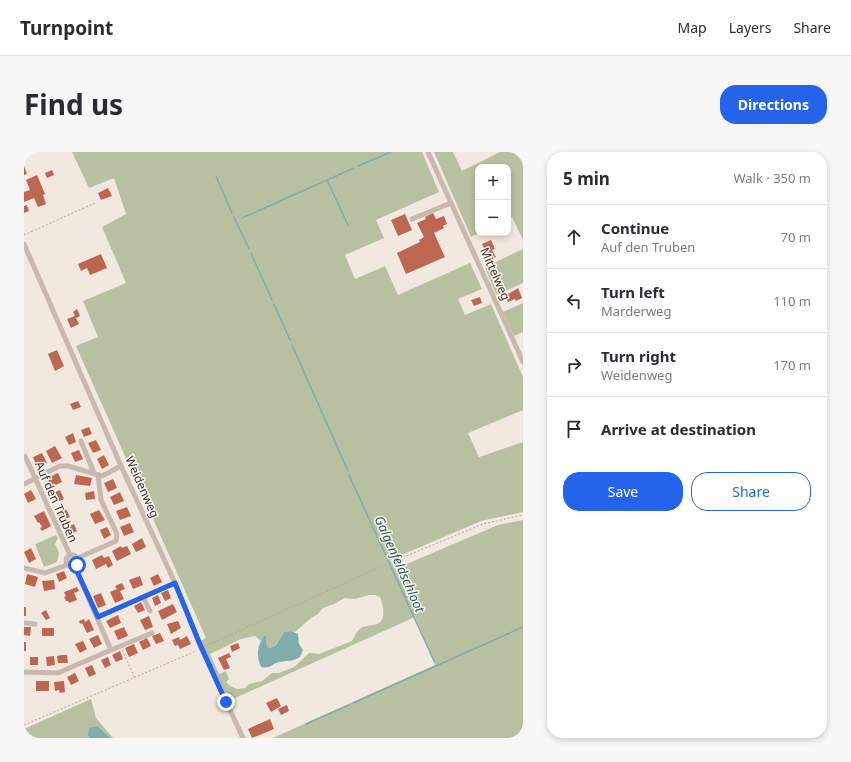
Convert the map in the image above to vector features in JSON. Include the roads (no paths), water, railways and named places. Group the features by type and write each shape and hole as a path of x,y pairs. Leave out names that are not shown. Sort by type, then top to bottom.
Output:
{"street":[{"name":"Mittelweg","path":"428,152 523,362"},
{"path":"412,219 451,203"},
{"name":"Weidenweg","path":"24,244 175,583 199,642 243,738"},
{"path":"78,558 116,541 117,538 117,534 101,500 96,474 81,441"},
{"name":"Auf den Truben","path":"25,456 70,555"},
{"path":"24,484 60,466 68,466 102,476 122,466"},
{"name":"Auf den Truben","path":"70,555 74,555 78,558 78,563 75,567"},
{"name":"Auf den Truben","path":"67,565 66,559 70,555"},
{"path":"24,568 45,573 67,565 70,567 75,567 98,617 111,650"},
{"path":"98,617 175,583"},
{"path":"144,597 150,611"},
{"path":"24,623 35,624"},
{"path":"24,672 58,672 152,633"}],"water":[{"path":"291,631 298,634 299,644 303,650 300,657 277,663 270,667 261,667 258,659 258,651 264,636 266,636 267,647 270,648 276,645 284,632"},
{"path":"98,726 110,738 89,738 89,728"}],"waterway":[{"path":"358,166 391,152"},
{"path":"242,218 354,168"},
{"path":"216,176 232,213"},
{"path":"327,180 348,225"},
{"name":"Galgenfeldschloot","path":"234,217 249,249"},
{"name":"Galgenfeldschloot","path":"251,253 272,300"},
{"name":"Galgenfeldschloot","path":"274,304 290,340"},
{"name":"Galgenfeldschloot","path":"292,345 348,471"},
{"name":"Galgenfeldschloot","path":"349,475 434,661"},
{"name":"Galgenfeldschloot","path":"353,703 523,627"},
{"path":"306,724 349,705"}]}
